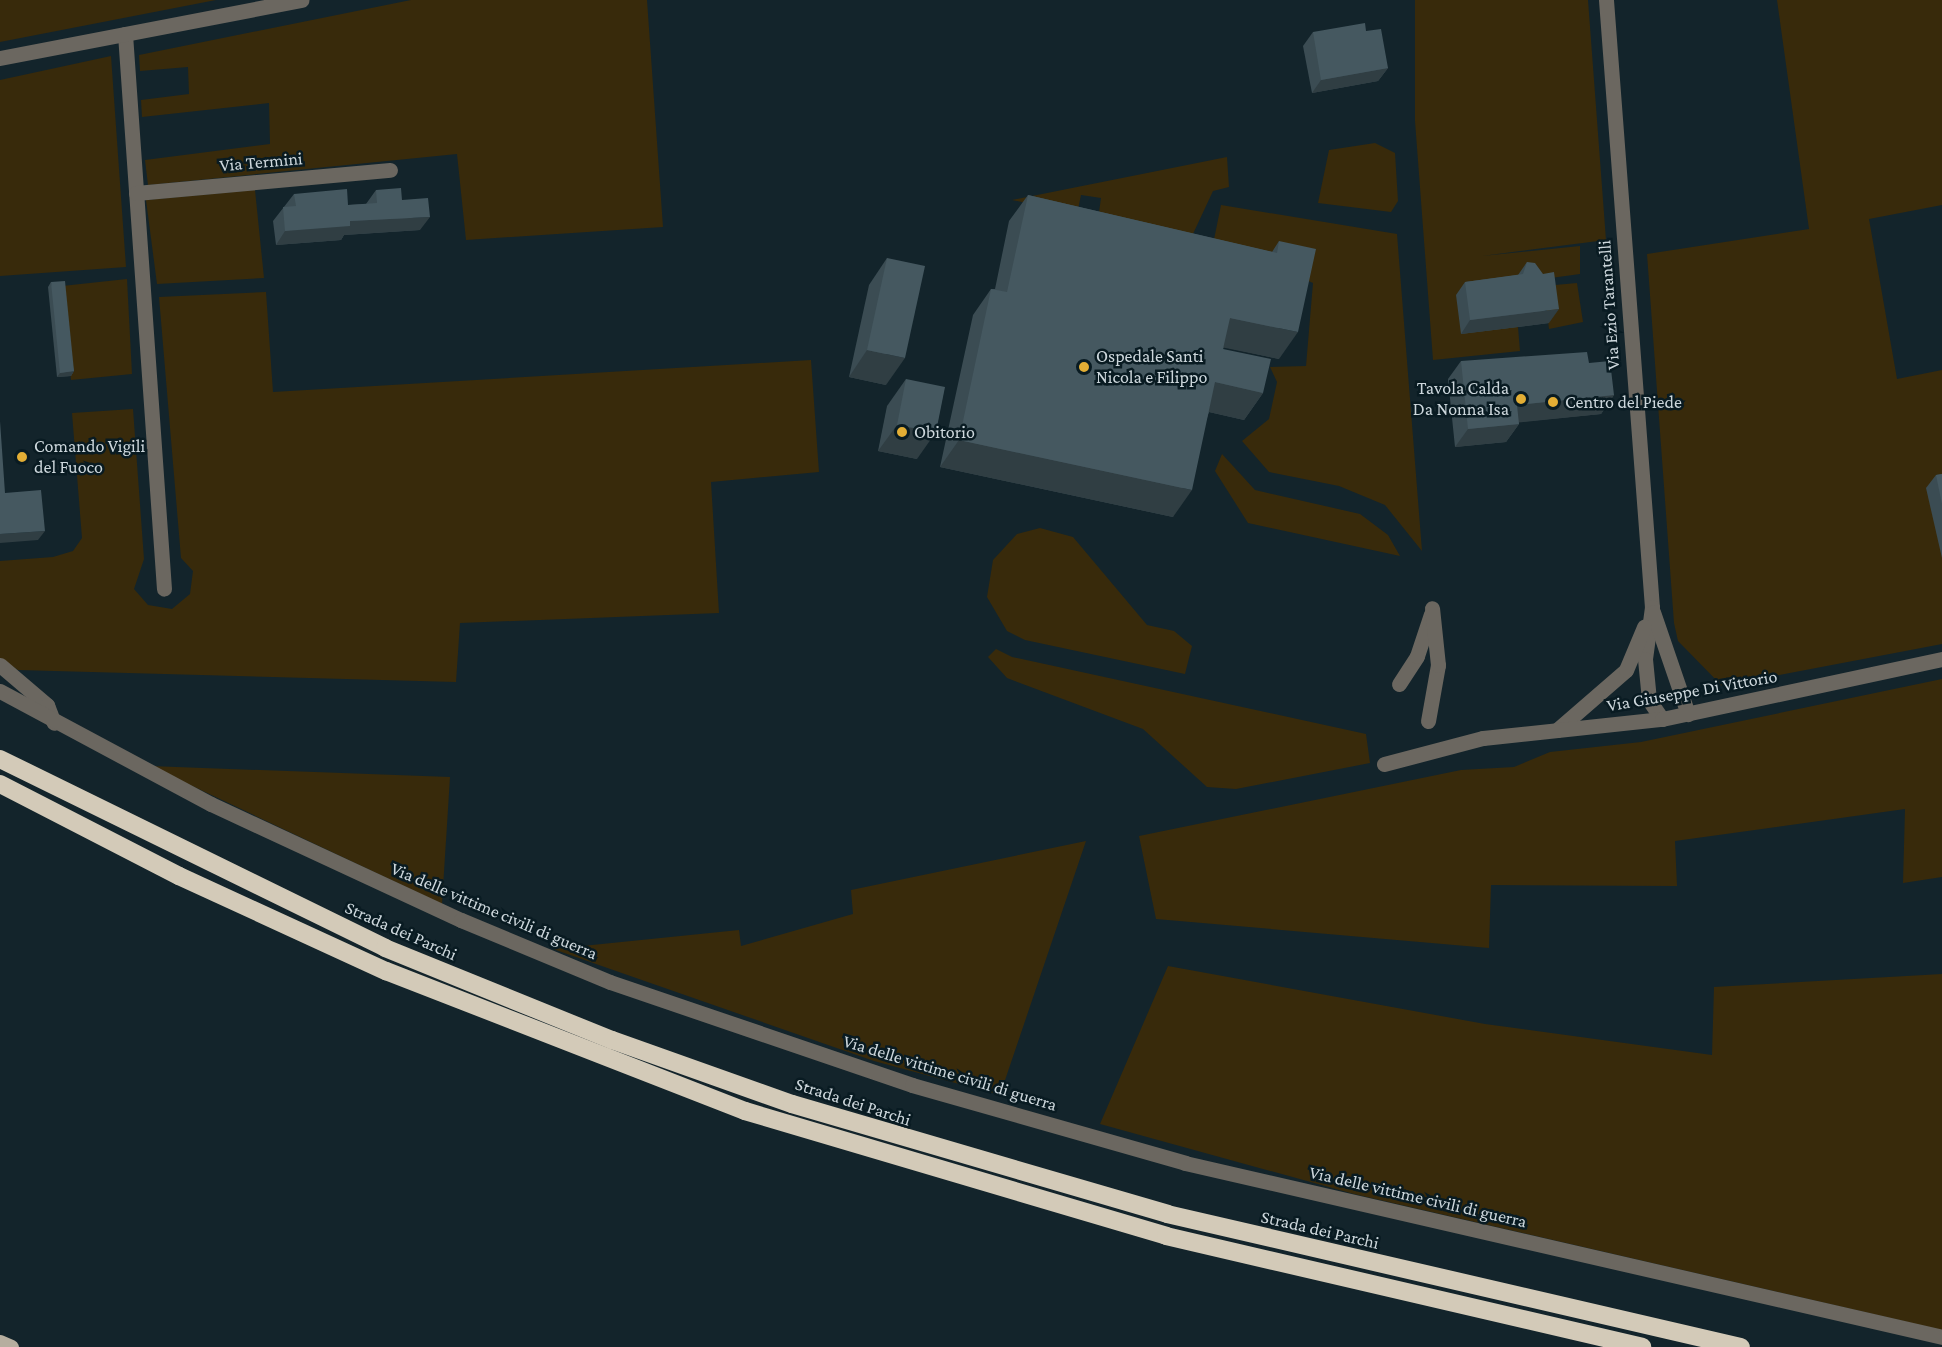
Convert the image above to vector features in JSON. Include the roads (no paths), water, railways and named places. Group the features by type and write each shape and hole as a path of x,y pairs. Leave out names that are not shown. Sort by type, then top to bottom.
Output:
{"highway":[{"name":"Strada dei Parchi","path":"0,759 385,948 612,1040 792,1104 1167,1214 1741,1347"},
{"path":"0,783 179,876 386,971 745,1111 1166,1236 1642,1347"}],"main road":[{"path":"0,1342 11,1347"}],"street":[{"path":"0,58 301,0"},
{"name":"Via Ezio Tarantelli","path":"1606,0 1652,608"},
{"path":"124,34 164,589"},
{"name":"Via Termini","path":"136,193 390,170"},
{"path":"1399,684 1417,656 1432,608 1438,665 1428,721"},
{"path":"1652,608 1689,714"},
{"path":"1652,608 1645,659 1649,700 1662,719"},
{"path":"1557,730 1626,670 1652,608"},
{"name":"Via Giuseppe Di Vittorio","path":"1384,764 1445,745 1662,719 1942,659"},
{"path":"0,665 47,705 54,723"},
{"name":"Via delle vittime civili di guerra","path":"0,691 54,723 211,804 472,925 609,982 912,1085 1185,1163 1942,1337"}],"place":[{"name":"Ospedale Santi Nicola e Filippo","path":"1084,367"},
{"name":"Tavola Calda Da Nonna Isa","path":"1521,399"},
{"name":"Centro del Piede","path":"1553,402"},
{"name":"Obitorio","path":"902,432"},
{"name":"Comando Vigili del Fuoco","path":"22,457"}]}
